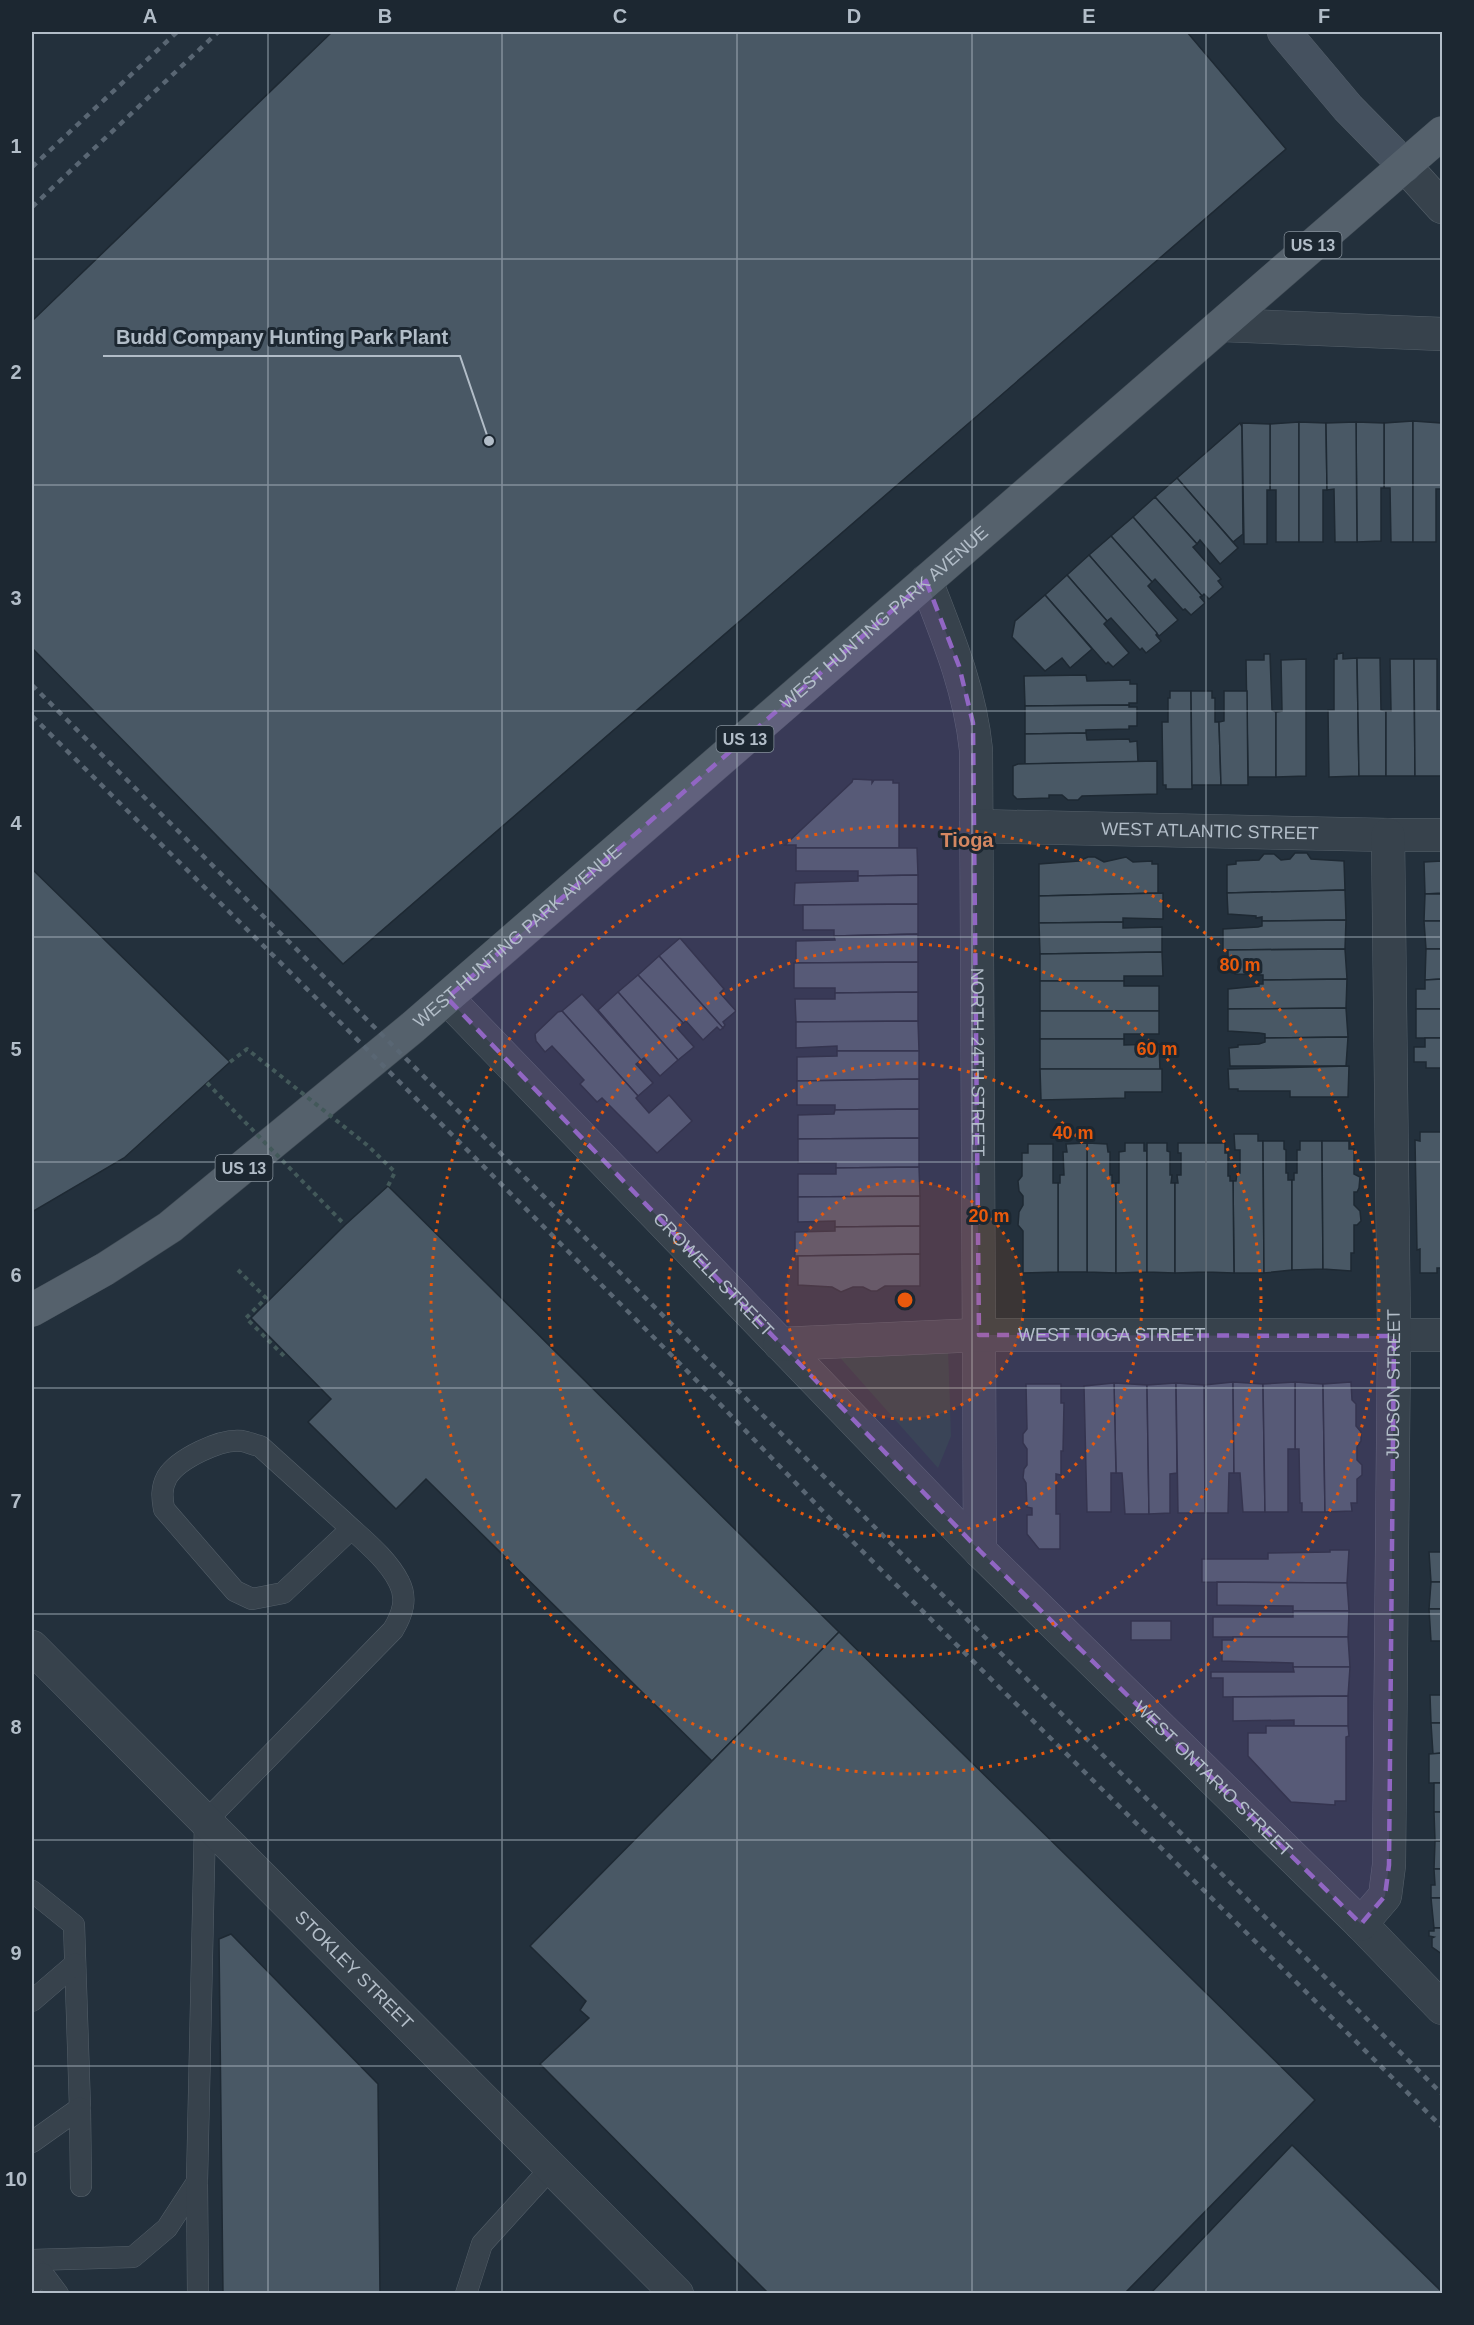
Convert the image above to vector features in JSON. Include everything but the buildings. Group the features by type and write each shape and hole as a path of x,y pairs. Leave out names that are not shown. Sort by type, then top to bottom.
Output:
{"main road":[{"name":"WEST HUNTING PARK AVENUE","path":"32,1310 138,1249 170,1227 447,998 1443,133"}],"street":[{"path":"1284,32 1348,108 1443,207"},
{"path":"1222,325 1443,334"},
{"name":"NORTH 24TH STREET","path":"926,581 959,666 973,723 976,750 980,1551"},
{"name":"WEST ATLANTIC STREET","path":"976,826 1388,836 1443,835"},
{"name":"JUDSON STREET","path":"1361,1924 1385,1896 1389,1865 1394,1336 1388,836"},
{"name":"CROWELL STREET","path":"447,998 980,1551"},
{"name":"WEST TIOGA STREET","path":"780,1344 979,1335 1443,1335"},
{"name":"WEST ONTARIO STREET","path":"980,1551 1361,1924 1443,2008"},
{"name":"STOKLEY STREET","path":"32,1647 677,2294"}],"lane":[{"path":"198,2294 197,2181 205,1822 393,1630 402,1617 404,1601 400,1584 392,1569 351,1529 260,1446 240,1440 219,1444 188,1457 168,1476 162,1492 164,1509 235,1591 252,1599 283,1593 351,1529"},
{"path":"32,1891 74,1925 81,2186"},
{"path":"32,2001 75,1964"},
{"path":"32,2142 80,2108"},
{"path":"466,2294 482,2244 551,2168"},
{"path":"34,2271 133,2257 166,2228 197,2181"},
{"path":"34,2271 58,2294"}],"path":[{"path":"230,1062 246,1049 367,1144 395,1172 388,1186"},
{"path":"207,1083 345,1225"},
{"path":"238,1270 266,1298 246,1318 286,1358"}],"highlighted area":[{"path":"926,581 959,666 973,723 979,1335 1394,1336 1389,1865 1385,1896 1361,1924 980,1551 447,998"}],"green space":[{"path":"948,1350 951,1436 938,1468 836,1353"}],"railway":[{"path":"32,167 177,32"},
{"path":"32,207 218,32"},
{"path":"32,685 1442,2094"},
{"path":"32,716 717,1401 838,1527 1442,2127"}],"place":[{"name":"Budd Company Hunting Park Plant","path":"489,441"}],"district":[{"name":"Tioga","path":"967,840"}]}
